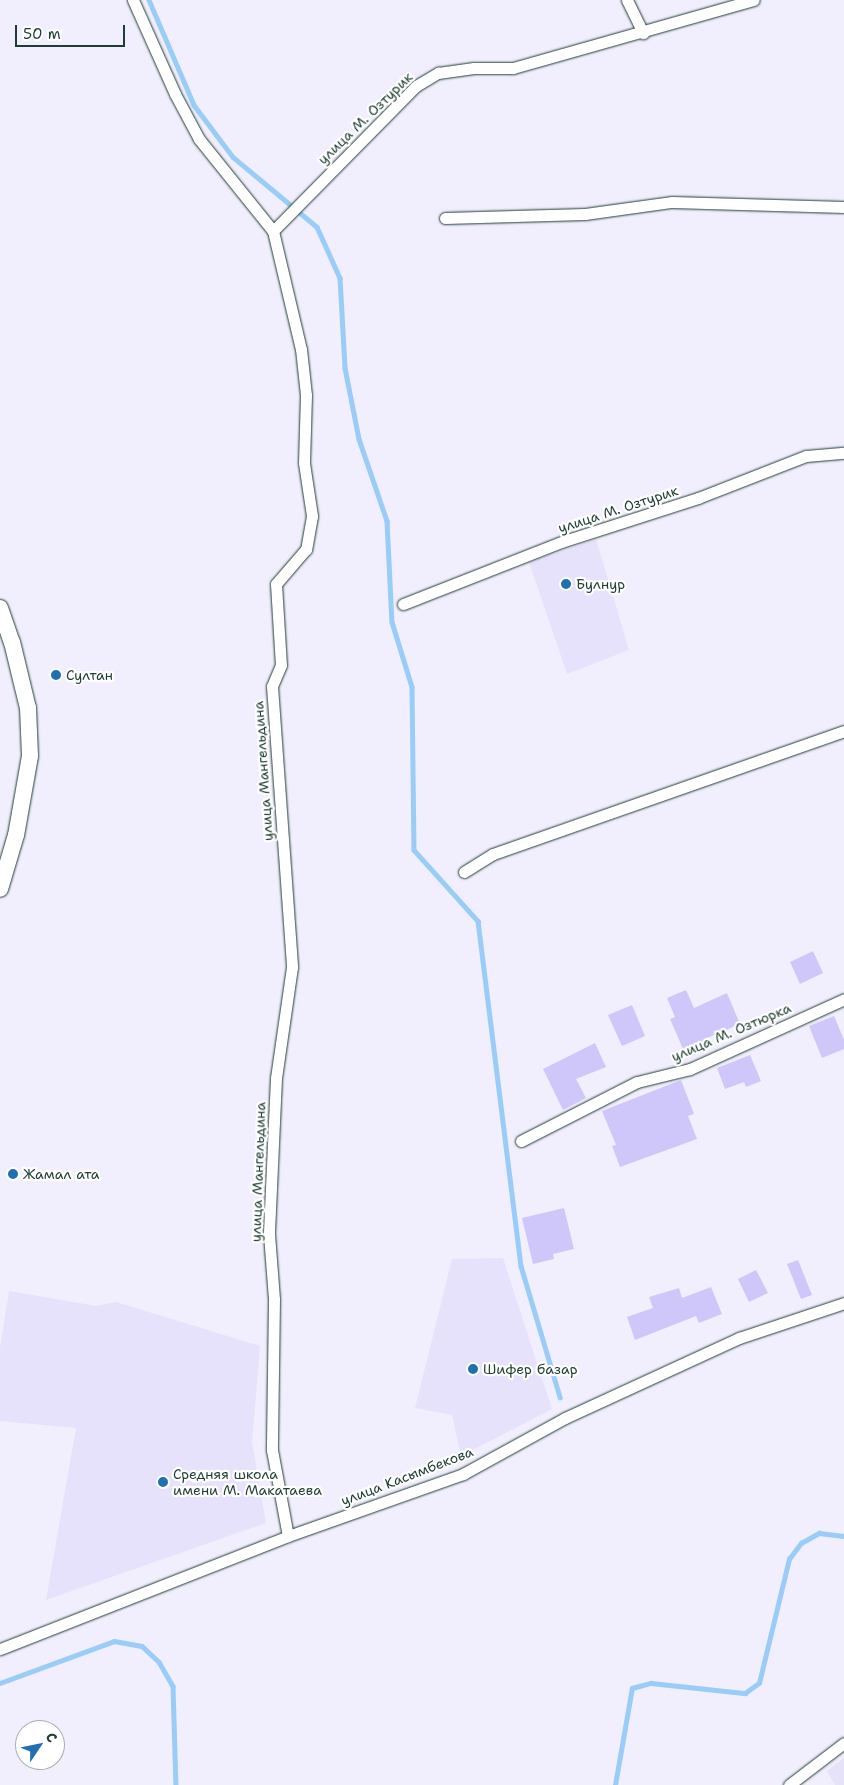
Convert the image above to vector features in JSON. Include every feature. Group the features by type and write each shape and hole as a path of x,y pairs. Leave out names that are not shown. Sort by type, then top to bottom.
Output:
{"main road":[{"path":"0,608 12,642 28,708 30,756 16,835 0,889"}],"street":[{"name":"улица Мангельдина","path":"133,0 199,139 273,231 301,349 306,395 304,463 312,516 306,549 276,584 281,665 272,686 292,967 275,1097 270,1234 274,1299 272,1450 288,1536"},
{"path":"627,0 643,33"},
{"name":"улица М. Озтурик","path":"273,231 416,86 438,74 474,68 514,68 754,0"},
{"path":"445,218 585,214 672,202 844,207"},
{"name":"улица М. Озтурик","path":"403,604 564,541 698,498 806,456 844,453"},
{"path":"464,872 493,854 844,731"},
{"name":"улица М. Озтюрка","path":"521,1141 637,1082 690,1069 844,999"},
{"name":"улица Касымбекова","path":"0,1648 288,1536 463,1474 565,1418 739,1338 844,1302"},
{"path":"789,1785 844,1743"}],"shaded area":[{"path":"596,539 629,650 567,674 529,562"},
{"name":"Шифер базар","path":"503,1258 552,1409 461,1456 452,1415 415,1408 452,1259"},
{"name":"Средняя школа имени М. Макатаева","path":"9,1291 96,1306 116,1302 260,1346 252,1442 266,1523 46,1600 76,1428 0,1421 0,1348"},
{"path":"844,1758 844,1785 835,1785 827,1771"}],"building":[{"path":"813,951 823,973 800,984 790,962"},
{"path":"686,990 694,1008 727,993 740,1024 707,1038 711,1048 687,1058 670,1019 675,1017 667,998"},
{"path":"632,1005 645,1036 622,1046 608,1015"},
{"path":"834,1016 844,1040 844,1049 822,1058 809,1026"},
{"path":"595,1043 606,1067 576,1079 586,1098 563,1110 543,1069"},
{"path":"750,1055 761,1081 746,1087 744,1082 725,1089 717,1068"},
{"path":"681,1080 694,1114 688,1116 697,1139 620,1167 612,1146 616,1145 602,1111"},
{"path":"564,1208 574,1249 553,1254 554,1259 533,1264 522,1218"},
{"path":"798,1260 812,1295 801,1299 787,1264"},
{"path":"756,1270 768,1293 749,1302 738,1279"},
{"path":"711,1287 722,1314 699,1323 696,1316 635,1340 627,1317 653,1308 649,1297 679,1288 682,1298"}],"waterway":[{"path":"149,0 194,105 233,157 317,227 340,278 345,368 359,439 387,521 392,622 412,687 414,850 478,921 521,1266 560,1397"},
{"path":"615,1785 632,1688 651,1683 745,1693 759,1683 789,1559 801,1543 819,1533 844,1536"},
{"path":"0,1683 114,1641 142,1646 159,1662 173,1686 176,1785"}],"place":[{"name":"Булнур","path":"566,584"},
{"name":"Султан","path":"56,675"},
{"name":"Жамал ата","path":"13,1174"},
{"name":"Шифер базар","path":"473,1369"},
{"name":"Средняя школа имени М. Макатаева","path":"163,1482"}]}
